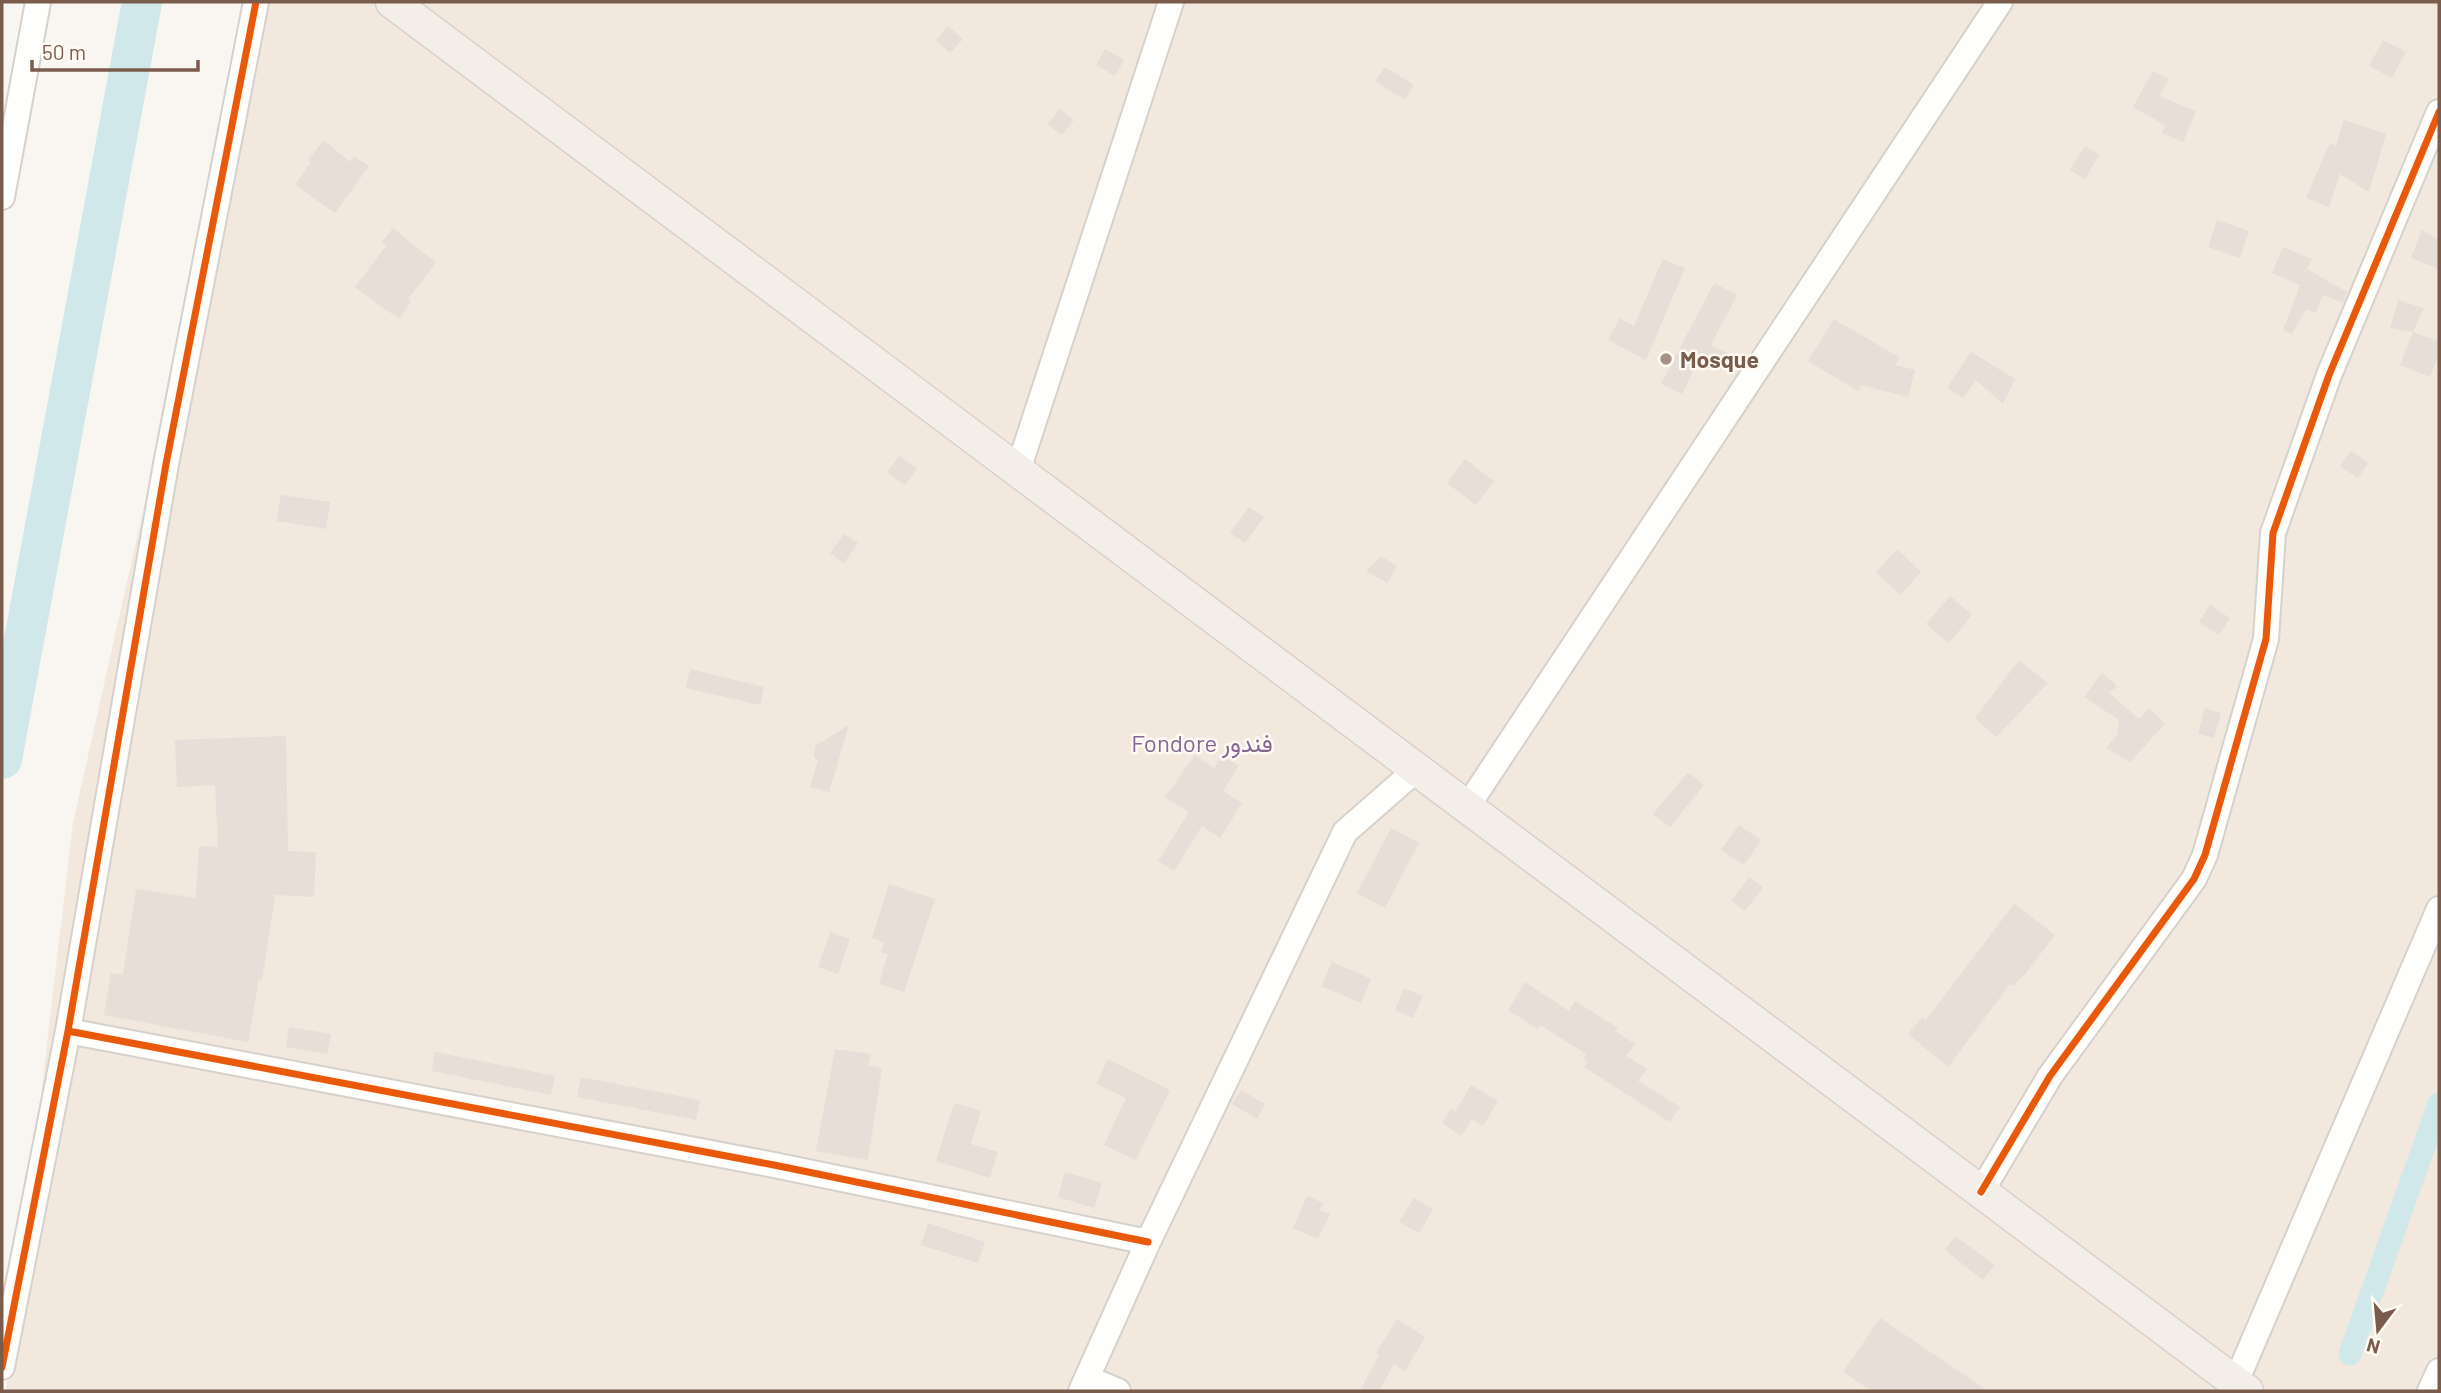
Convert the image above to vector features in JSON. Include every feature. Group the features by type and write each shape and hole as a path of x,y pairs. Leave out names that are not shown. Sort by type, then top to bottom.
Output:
{"main road":[{"path":"391,2 1981,1192 2239,1389"}],"street":[{"path":"2,197 38,2"},
{"path":"2,1367 68,1031 166,464 256,2"},
{"path":"1018,470 1171,2"},
{"path":"1468,807 2000,2"},
{"path":"1981,1192 2050,1076 2194,879 2205,855 2266,639 2273,533 2329,375 2439,113"},
{"path":"1118,1391 1084,1385 1148,1242 1345,832 1417,769"},
{"path":"2239,1389 2361,1085 2439,909"},
{"path":"68,1031 775,1165 1148,1242"},
{"path":"2430,1391 2439,1371"}],"shaded area":[{"path":"257,2 2439,2 2439,1391 6,1391 73,823"}],"building":[{"path":"948,26 963,39 950,53 936,40"},
{"path":"2383,40 2406,52 2392,78 2369,66"},
{"path":"1105,49 1124,60 1115,76 1096,65"},
{"path":"1385,67 1414,85 1405,100 1375,81"},
{"path":"2153,71 2169,79 2159,96 2196,111 2183,142 2162,133 2165,125 2133,107"},
{"path":"1060,109 1074,120 1062,135 1047,124"},
{"path":"2344,120 2386,134 2369,192 2340,174 2329,207 2306,198 2330,143 2336,146"},
{"path":"324,140 350,162 354,156 369,166 335,213 295,185 311,162 308,160"},
{"path":"2085,146 2099,155 2085,179 2070,170"},
{"path":"2217,220 2249,231 2240,258 2208,247"},
{"path":"393,228 436,263 408,299 411,302 399,319 355,287 386,246 382,242"},
{"path":"2422,229 2439,241 2439,269 2411,258"},
{"path":"2283,247 2312,259 2307,269 2347,292 2343,303 2316,292 2323,295 2316,313 2306,309 2292,334 2283,330 2300,285 2272,273"},
{"path":"1663,259 1685,268 1646,360 1608,340 1620,318 1634,326"},
{"path":"1714,283 1737,295 1711,345 1729,354 1722,370 1699,359 1682,394 1661,384"},
{"path":"2398,300 2424,308 2413,332 2390,328"},
{"path":"1834,319 1900,358 1895,365 1915,370 1908,397 1861,385 1858,391 1808,361"},
{"path":"2413,332 2439,342 2439,353 2430,377 2400,365"},
{"path":"1971,352 2015,379 2003,404 1976,380 1963,398 1947,388"},
{"path":"2351,451 2368,463 2358,478 2340,466"},
{"path":"899,456 917,469 905,485 887,472"},
{"path":"1465,459 1494,481 1476,505 1447,483"},
{"path":"281,495 330,502 326,529 277,521"},
{"path":"1249,507 1264,517 1245,543 1230,533"},
{"path":"844,534 858,543 844,563 830,553"},
{"path":"1897,549 1921,572 1900,595 1876,572"},
{"path":"1381,556 1397,566 1387,583 1366,571"},
{"path":"1950,596 1972,615 1949,643 1926,624"},
{"path":"2210,605 2230,618 2219,635 2199,622"},
{"path":"2019,660 2048,683 1996,737 1975,718"},
{"path":"690,669 764,687 760,705 686,688"},
{"path":"2102,673 2117,686 2109,693 2139,719 2149,708 2165,724 2130,762 2106,748 2117,735 2119,720 2084,697"},
{"path":"2205,708 2221,713 2214,738 2198,734"},
{"path":"849,725 829,792 810,787 818,760 814,757 815,746"},
{"path":"286,736 288,851 316,852 314,897 275,895 262,981 259,980 248,1042 104,1015 111,973 123,975 136,889 196,898 199,846 218,847 215,785 177,787 175,740"},
{"path":"1195,755 1214,768 1222,755 1239,766 1223,791 1242,803 1220,838 1202,826 1174,871 1158,861 1189,812 1165,797"},
{"path":"1688,772 1704,785 1670,827 1653,814"},
{"path":"1739,825 1761,840 1744,865 1721,850"},
{"path":"1391,828 1419,843 1385,908 1357,893"},
{"path":"1749,877 1763,887 1745,911 1731,901"},
{"path":"889,884 935,899 904,992 879,984 888,954 881,952 884,942 872,938"},
{"path":"2014,904 2055,935 2025,974 2013,986 2010,984 1948,1067 1908,1034 1922,1017 1926,1020"},
{"path":"830,932 850,939 838,974 818,967"},
{"path":"1332,962 1371,979 1361,1003 1321,986"},
{"path":"1525,982 1569,1011 1575,1001 1618,1028 1615,1031 1635,1044 1626,1056 1647,1069 1638,1081 1680,1107 1670,1122 1584,1067 1588,1062 1583,1059 1586,1054 1540,1025 1538,1029 1508,1010"},
{"path":"1404,988 1423,996 1413,1018 1395,1010"},
{"path":"289,1027 331,1034 327,1054 286,1047"},
{"path":"835,1049 871,1054 868,1065 882,1068 868,1160 816,1151"},
{"path":"435,1052 555,1076 551,1095 432,1071"},
{"path":"1108,1059 1170,1090 1136,1160 1104,1145 1126,1098 1096,1084"},
{"path":"581,1077 700,1100 696,1120 577,1097"},
{"path":"1471,1085 1498,1101 1483,1126 1472,1119 1461,1136 1442,1123 1451,1109 1455,1112"},
{"path":"1241,1090 1265,1104 1257,1119 1232,1104"},
{"path":"954,1103 981,1111 971,1144 998,1152 990,1178 936,1161"},
{"path":"1065,1172 1102,1183 1094,1208 1058,1197"},
{"path":"1307,1196 1323,1203 1320,1210 1330,1214 1318,1239 1293,1228"},
{"path":"1414,1198 1433,1209 1419,1233 1399,1222"},
{"path":"928,1223 985,1242 978,1263 921,1245"},
{"path":"1955,1236 1995,1265 1983,1280 1945,1250"},
{"path":"1880,1318 1988,1391 1872,1391 1843,1372"},
{"path":"1397,1319 1425,1337 1405,1371 1394,1364 1379,1391 1360,1391 1379,1355 1376,1353"}],"waterway":[{"path":"2,759 142,2"},
{"path":"2350,1354 2439,1104"}],"cycle path":[{"path":"2,1367 68,1031 166,464 256,2"},
{"path":"1981,1192 2050,1076 2194,879 2205,855 2266,639 2273,533 2329,375 2439,112"},
{"path":"68,1031 774,1165 1148,1242"}],"place":[{"name":"Mosque","path":"1666,359"}],"district":[{"name":"Fondore فندور","path":"1202,742"}]}
